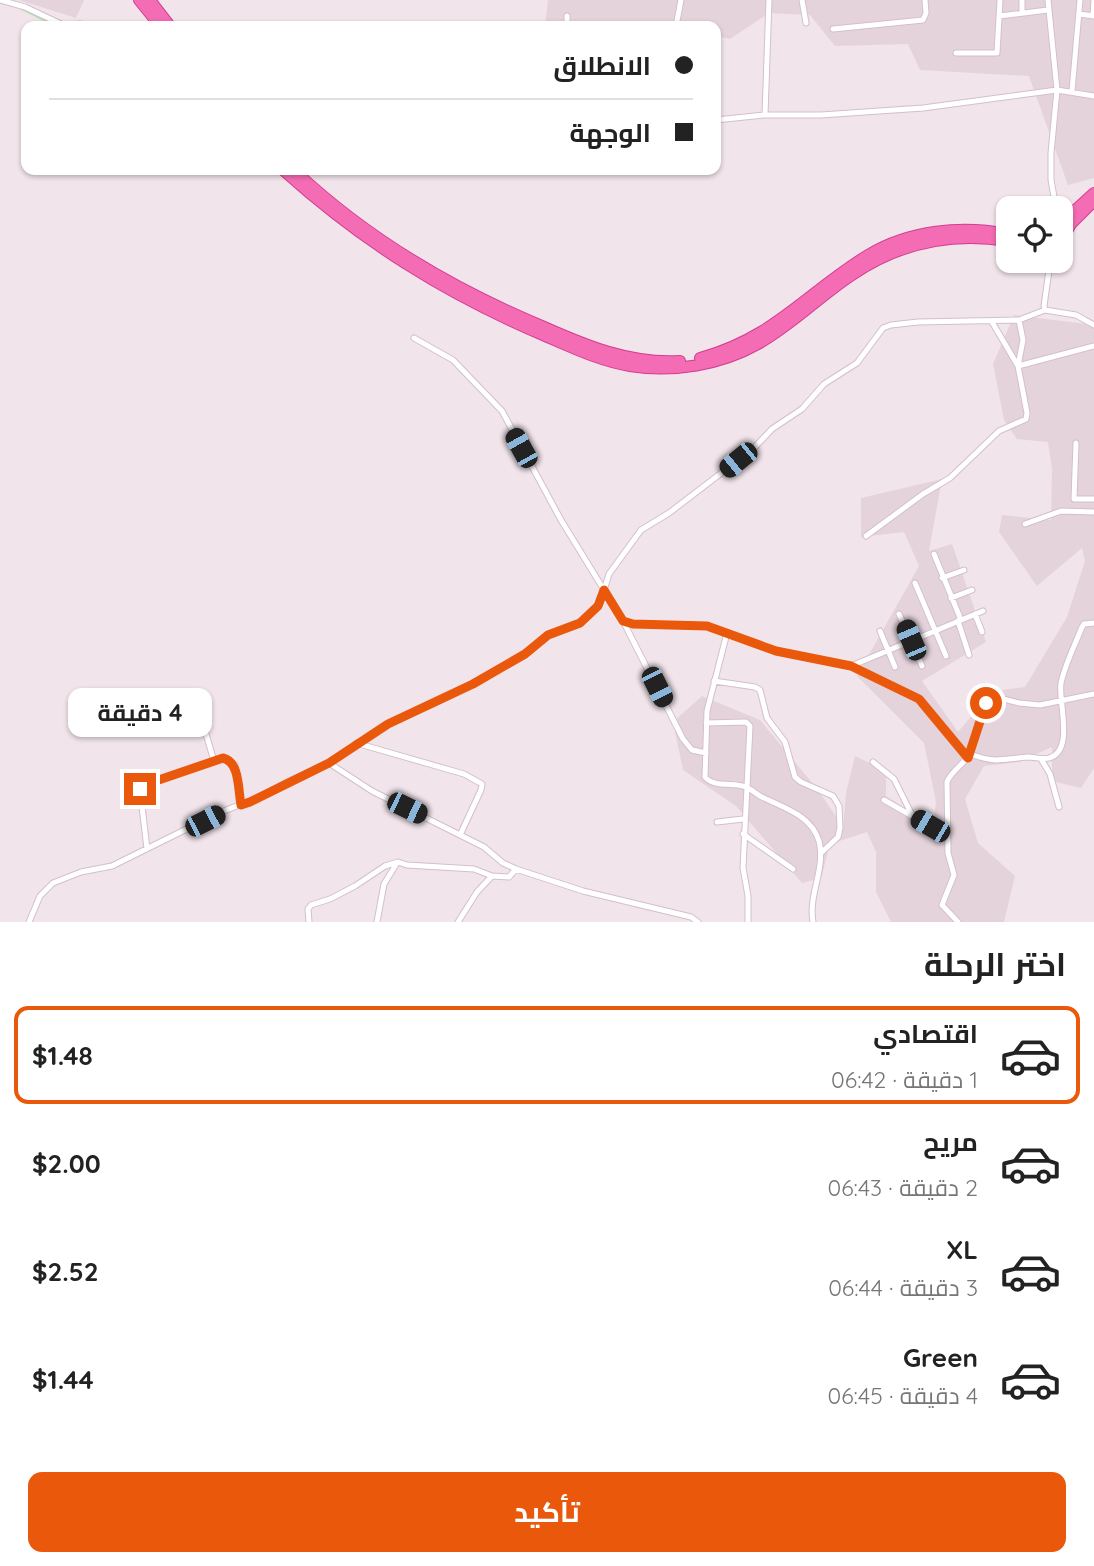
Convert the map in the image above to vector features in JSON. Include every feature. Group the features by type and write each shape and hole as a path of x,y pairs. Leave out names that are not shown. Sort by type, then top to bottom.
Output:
{"highway":[{"path":"139,0 156,21"},
{"path":"150,0 166,21"},
{"path":"288,175 362,236 409,268 459,296 507,320 599,359 663,369 727,358 757,344 788,324 850,275 871,262 905,248 940,239 965,237 996,241"},
{"path":"300,175 367,230 463,289 510,313 592,347 615,355 645,360 691,359 737,346 776,323 867,256 902,240 940,231 965,229 996,233"},
{"path":"1073,213 1094,193"},
{"path":"1073,222 1094,201"}],"street":[{"path":"0,0 25,7 55,21"},
{"path":"677,21 681,0"},
{"path":"765,115 769,0"},
{"path":"802,0 806,23"},
{"path":"833,29 923,20 926,13 925,0"},
{"path":"956,53 997,53 1000,0"},
{"path":"1022,0 1022,13"},
{"path":"1048,0 1057,90 1051,153 1054,196"},
{"path":"1072,91 1080,0"},
{"path":"1079,14 1093,15 1094,0"},
{"path":"999,16 1048,10"},
{"path":"567,16 567,21"},
{"path":"721,119 923,108 1057,90 1094,96"},
{"path":"1045,308 1050,273"},
{"path":"29,922 34,906 48,887 81,873 112,866 329,763 388,724 495,671 525,654 548,635 580,623 598,606 609,574 641,530 669,513 723,472 772,429 802,409 824,384 857,363 883,328 918,322 1019,320 1045,308 1076,315 1094,325"},
{"path":"1018,366 1023,340 1019,320"},
{"path":"866,536 923,494 950,478 999,431 1026,419 1018,366 992,322"},
{"path":"414,338 453,360 502,411 547,495 623,621 683,739 692,750 706,753"},
{"path":"1018,366 1094,346"},
{"path":"1076,443 1074,499 1094,499"},
{"path":"1025,524 1061,511 1094,512"},
{"path":"934,554 969,655"},
{"path":"942,578 964,570"},
{"path":"915,583 946,656"},
{"path":"951,598 972,590"},
{"path":"851,666 983,611"},
{"path":"899,614 922,666"},
{"path":"975,614 982,632"},
{"path":"623,621 633,624 707,626 776,651 851,666 919,699 969,756 997,762 1016,758 1049,758 1062,747 1062,681 1082,626 1094,623"},
{"path":"880,631 895,667"},
{"path":"727,633 706,723 705,777 708,781 747,787 762,797 791,809 812,827 821,853 820,873 811,909 814,922"},
{"path":"714,681 758,688 766,718 785,742 795,777 833,796 837,801 840,820 838,836 821,853"},
{"path":"958,922 942,904 954,874 948,853 947,782 949,776 969,756 982,710 993,697 1030,705 1063,702 1094,694"},
{"path":"157,731 194,706 198,707 214,761"},
{"path":"706,723 749,723 743,819 743,868 748,896 748,922"},
{"path":"356,743 452,770 482,785 460,835"},
{"path":"147,849 141,787 226,758 235,765 241,805"},
{"path":"1041,758 1050,774 1059,807"},
{"path":"873,762 894,779 913,817"},
{"path":"329,763 372,791 484,847 503,863 516,869 583,891 691,917 698,922"},
{"path":"884,800 947,836"},
{"path":"717,822 743,819"},
{"path":"743,834 793,869"},
{"path":"309,922 308,909 311,905 330,899 363,882 385,866 398,862 407,865 474,869 492,876 509,877 516,869"},
{"path":"377,922 385,881 398,862"},
{"path":"458,922 477,892 492,876"}],"shaded area":[{"path":"19,0 84,0 76,18"},
{"path":"548,0 1094,0 1094,178 1068,185 1029,76 920,70 908,44 835,46 810,15 769,13 730,39 721,37 721,21 546,21"},
{"path":"1014,315 1094,325 1094,768 1081,788 1052,781 1052,747 1019,762 984,766 965,799 978,843 1015,876 1004,922 891,922 876,892 876,852 867,832 830,844 821,878 802,883 736,806 683,770 673,722 702,696 760,720 818,790 843,827 846,793 855,756 886,771 886,796 933,826 936,802 924,743 857,676 919,566 904,532 861,537 861,498 942,479 929,551 952,544 986,642 922,681 958,732 993,691 1025,687 1067,617 1085,561 1082,548 1037,586 999,532 1002,515 1051,520 1052,469 1048,442 1017,439 1004,420 993,364"}],"waterway":[{"path":"18,7 46,21"}],"route":[{"path":"140,789 144,785 223,758 229,759 235,765 241,805 250,802 329,763 388,724 473,684 525,654 540,639 580,623 598,606 604,590 623,621 633,624 707,626 776,651 851,666 871,674 915,696 925,704 968,758 986,703"}]}
